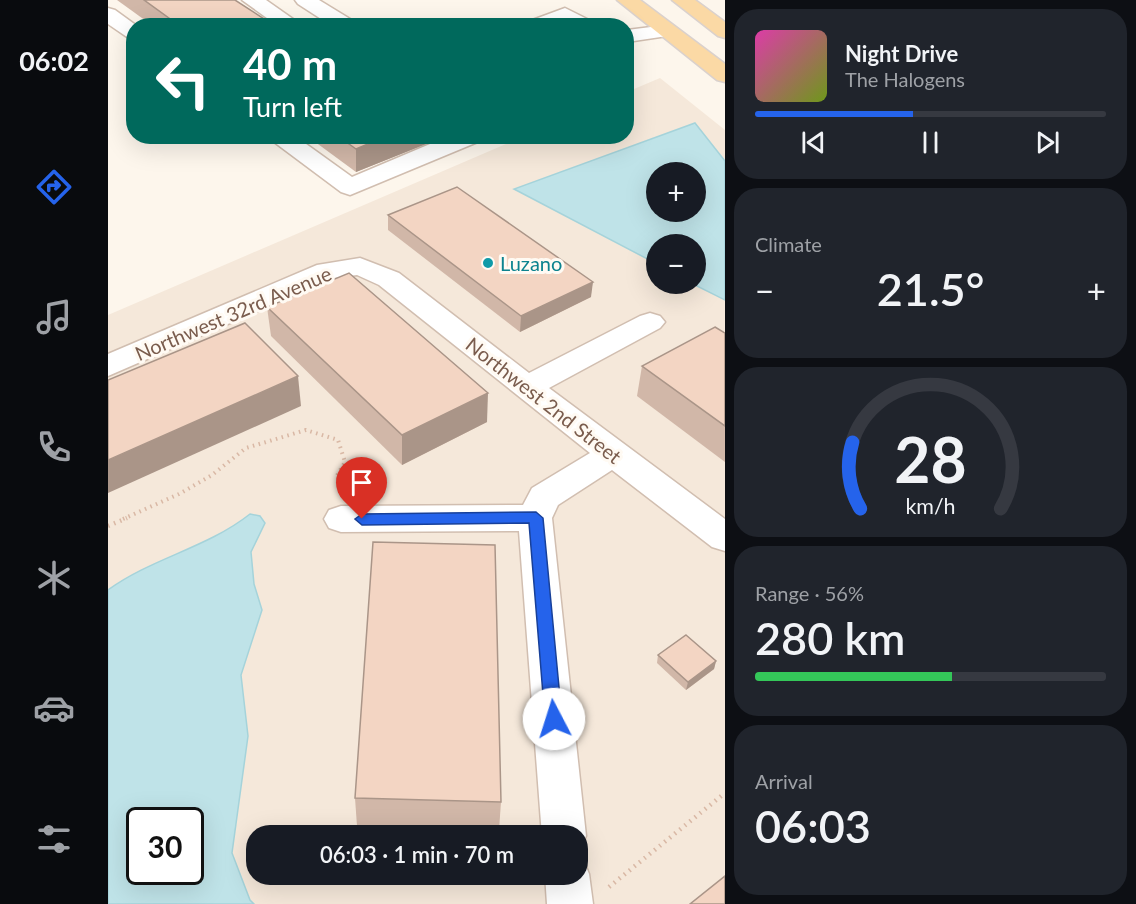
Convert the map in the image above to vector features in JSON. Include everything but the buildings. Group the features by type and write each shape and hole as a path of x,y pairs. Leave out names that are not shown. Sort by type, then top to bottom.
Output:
{"main road":[{"path":"627,0 725,75"},
{"path":"682,0 725,32"},
{"path":"667,31 709,41 725,52"}],"street":[{"path":"252,0 280,18"},
{"path":"304,0 334,18"},
{"path":"549,0 560,6 565,14 572,18"},
{"path":"108,14 126,27"},
{"path":"555,18 565,14"},
{"path":"634,35 667,31"},
{"path":"289,144 350,188 452,144"},
{"name":"Northwest 32rd Avenue","path":"108,366 327,271 360,266"},
{"name":"Northwest 2nd Street","path":"360,266 389,279 613,454 725,538"},
{"path":"527,387 650,322"},
{"path":"563,825 536,518 544,497 613,454"},
{"path":"341,519 536,518"}],"path":[{"path":"108,526 179,494 212,475 246,448 306,430 338,440 345,462 335,478"},
{"path":"580,891 725,794"}],"shaded area":[{"path":"660,78 725,130 725,904 108,904 108,315 506,144 634,144 634,89"}],"water":[{"path":"695,123 725,161 725,300 706,290 706,234 646,234 646,258 514,189"},
{"path":"250,514 260,516 265,523 251,552 254,584 262,610 241,675 248,736 232,853 250,900 254,904 108,904 108,590 143,569 216,536"}],"place":[{"name":"Luzano","path":"488,263"}],"route":[{"path":"362,519 536,518 554,719"}]}
